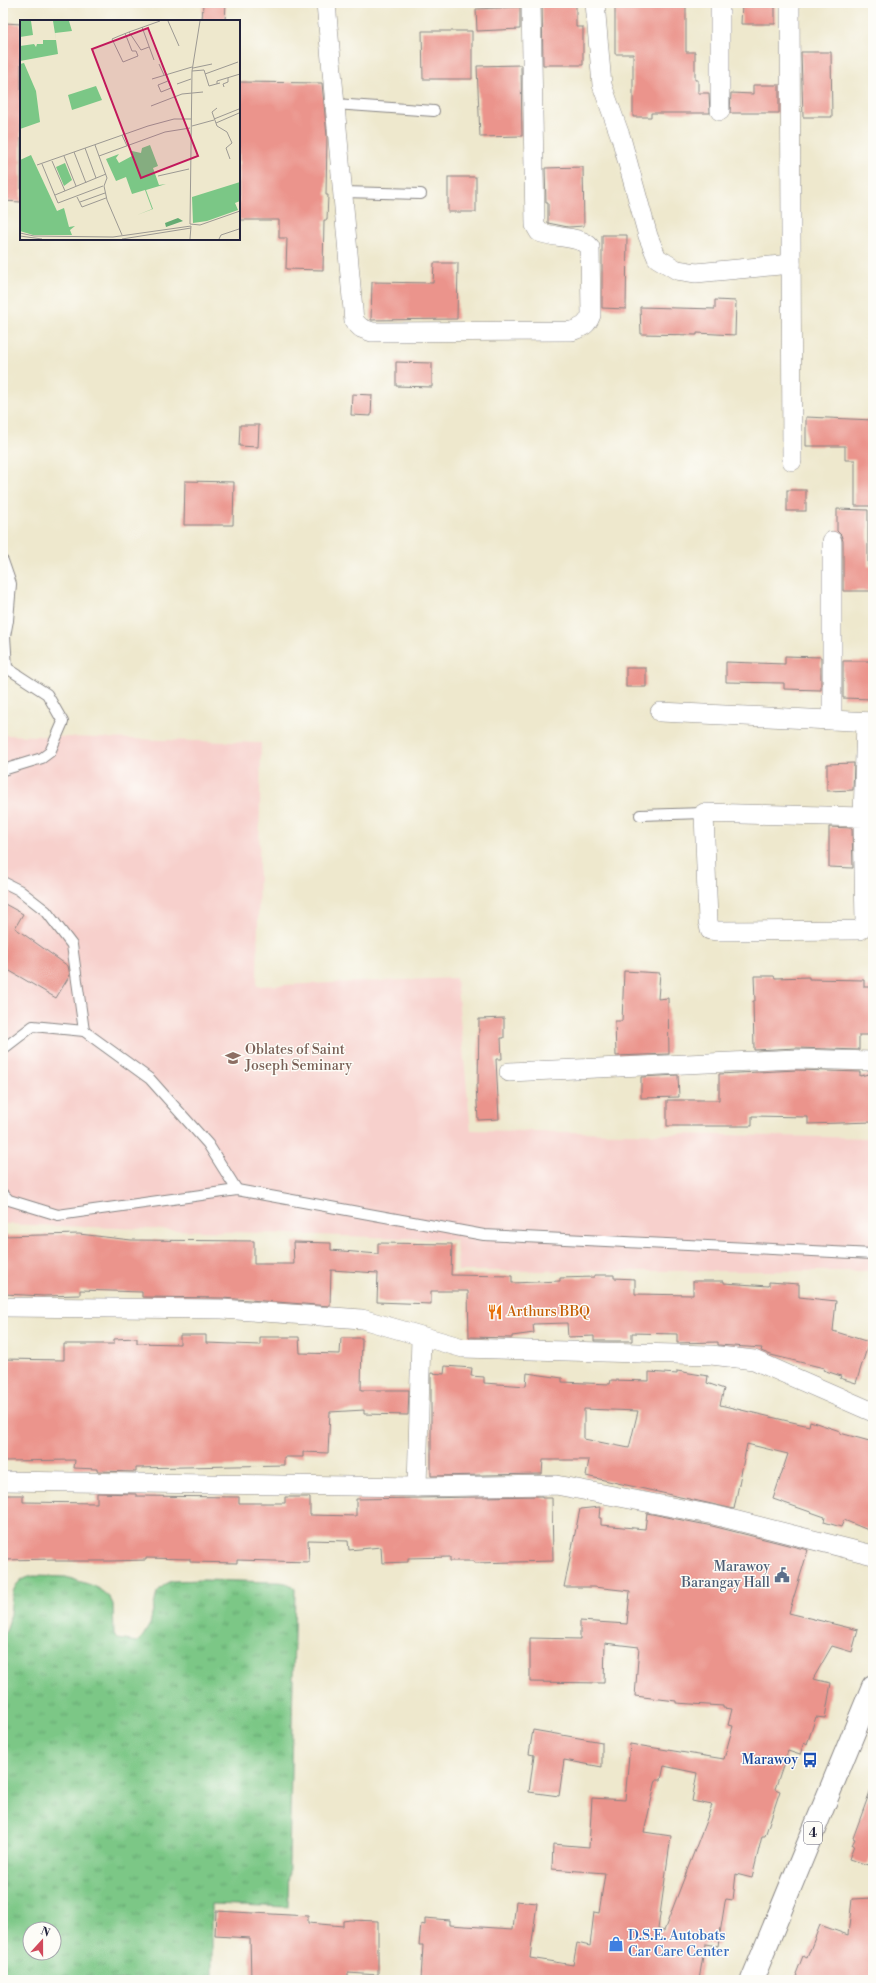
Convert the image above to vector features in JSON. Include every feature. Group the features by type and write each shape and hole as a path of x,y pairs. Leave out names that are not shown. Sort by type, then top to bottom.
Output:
{"main road":[{"name":"4","path":"752,1980 873,1686"}],"street":[{"path":"326,3 354,321 361,328 372,332 572,331 588,323 591,315 590,246 581,240 548,236 539,232 535,225 531,3"},
{"path":"595,3 602,85 621,138 648,236 657,258 677,270 696,273 791,264"},
{"path":"720,3 720,111"},
{"path":"790,3 792,461"},
{"path":"832,541 832,720"},
{"path":"660,712 870,722 863,817 865,923 860,930 710,930 708,921 704,813 863,817"},
{"path":"509,1072 797,1059 873,1061"},
{"path":"3,1307 222,1309 362,1319 463,1348 711,1354 754,1360 873,1412"},
{"path":"418,1487 421,1337"},
{"path":"3,1481 418,1487 556,1485 714,1516 873,1555"}],"lane":[{"path":"335,104 434,111"},
{"path":"343,192 421,194"},
{"path":"3,561 11,584 5,619 5,668 47,694 63,722 50,752 42,758 3,770"},
{"path":"640,815 704,813"},
{"path":"3,882 19,890 46,912 72,945 84,1031"},
{"path":"3,1048 33,1026 84,1031 150,1080 208,1144 237,1190"},
{"path":"3,1194 9,1200 58,1215 237,1190 484,1235 873,1254"}],"shaded area":[{"name":"Oblates of Saint Joseph Seminary","path":"3,735 261,743 257,986 456,978 471,1130 873,1138 873,1271 458,1271 456,1240 3,1224"}],"green space":[{"path":"34,1576 66,1577 94,1586 110,1598 113,1604 114,1635 118,1639 137,1642 143,1636 150,1624 157,1592 164,1585 172,1581 203,1580 279,1582 288,1584 295,1589 288,1907 212,1904 212,1980 3,1980 3,1635 7,1628 13,1592 17,1584 24,1579"}],"building":[{"path":"203,3 226,3 225,20 202,20"},
{"path":"542,3 576,3 576,27 583,27 583,65 543,65"},
{"path":"615,3 686,3 686,52 695,52 695,80 698,80 698,93 709,93 710,113 651,113 651,117 633,117 633,54 615,54"},
{"path":"742,3 775,3 775,24 741,24"},
{"path":"520,7 520,29 477,31 476,9"},
{"path":"5,23 20,24 20,202 3,201"},
{"path":"422,31 472,31 472,79 423,79"},
{"path":"801,52 831,52 832,117 803,117"},
{"path":"521,65 522,136 480,137 477,66"},
{"path":"240,82 322,83 327,136 326,195 328,195 327,220 324,220 323,270 286,269 287,238 279,238 279,220 240,220"},
{"path":"753,85 779,85 779,113 730,113 731,93 753,94"},
{"path":"583,167 584,226 568,227 548,223 545,168"},
{"path":"448,177 476,177 476,212 448,212"},
{"path":"602,235 627,235 626,309 602,308"},
{"path":"434,263 458,263 457,319 371,320 372,282 433,283"},
{"path":"715,300 736,301 735,335 697,333 697,335 641,334 640,307 715,309"},
{"path":"396,362 432,363 432,387 396,386"},
{"path":"352,394 372,395 371,416 351,415"},
{"path":"806,417 873,420 873,506 855,506 855,460 845,460 845,446 806,446"},
{"path":"240,425 259,425 258,447 239,446"},
{"path":"185,481 234,482 233,525 184,525"},
{"path":"787,490 806,490 806,511 787,511"},
{"path":"837,509 868,510 868,566 872,566 872,591 843,591 843,541 841,535 837,531"},
{"path":"785,656 821,657 821,690 784,689 784,683 726,682 726,662 785,664"},
{"path":"843,661 872,661 872,699 843,698"},
{"path":"626,668 646,668 646,687 626,687"},
{"path":"854,763 853,790 827,791 827,764"},
{"path":"829,827 852,828 853,868 829,867"},
{"path":"3,903 23,914 15,928 68,966 70,975 56,998 3,967"},
{"path":"624,971 660,973 658,999 668,998 669,1054 616,1056 615,1021 622,1021"},
{"path":"754,976 774,976 775,978 809,977 809,979 864,980 864,987 873,987 873,1035 859,1035 859,1050 797,1048 754,1050"},
{"path":"504,1018 504,1038 501,1038 502,1059 496,1059 499,1119 478,1120 476,1085 478,1085 479,1019"},
{"path":"797,1070 860,1072 860,1076 873,1073 873,1122 808,1124 808,1117 752,1116 752,1126 667,1126 667,1100 719,1100 719,1074"},
{"path":"678,1075 679,1097 641,1098 641,1077"},
{"path":"79,1234 131,1240 254,1241 254,1264 294,1264 293,1242 331,1243 331,1250 378,1254 378,1243 452,1244 451,1275 512,1276 512,1283 560,1281 560,1278 614,1275 614,1278 635,1279 635,1294 693,1295 693,1281 724,1281 724,1283 769,1286 769,1282 799,1284 799,1297 836,1301 833,1331 869,1342 856,1383 840,1378 841,1376 823,1370 824,1368 771,1355 761,1351 762,1348 718,1345 718,1342 677,1343 677,1334 632,1333 632,1341 594,1341 594,1336 568,1337 567,1323 533,1324 534,1333 512,1336 512,1338 469,1337 468,1291 431,1291 431,1304 377,1302 378,1273 331,1270 330,1306 222,1298 142,1297 142,1292 80,1290 80,1295 44,1296 3,1294 3,1236"},
{"path":"180,1335 206,1335 206,1343 260,1345 260,1337 299,1337 300,1353 340,1354 341,1338 362,1338 361,1390 409,1390 408,1415 364,1414 364,1410 330,1412 328,1453 303,1452 303,1457 284,1457 284,1465 136,1468 136,1472 97,1471 97,1469 74,1468 75,1460 3,1461 3,1359 64,1360 64,1344 114,1344 114,1339 137,1338 137,1343 180,1344"},
{"path":"445,1366 472,1368 471,1376 484,1377 484,1383 526,1386 527,1373 562,1378 562,1382 610,1384 611,1380 649,1381 649,1372 677,1374 677,1371 708,1376 707,1383 724,1389 720,1405 809,1426 810,1421 840,1431 840,1433 873,1442 873,1532 844,1520 841,1527 824,1522 825,1517 773,1499 788,1454 747,1444 734,1509 586,1476 589,1460 543,1460 542,1474 431,1476 431,1373 444,1374","holes":["584,1409 638,1411 629,1448 584,1439"]},
{"path":"97,1493 136,1494 136,1496 239,1497 239,1503 285,1503 285,1497 310,1497 310,1515 356,1516 356,1499 542,1496 542,1498 552,1498 553,1561 475,1563 474,1561 450,1561 450,1557 408,1558 408,1562 382,1563 381,1547 349,1550 348,1541 308,1540 309,1562 237,1560 237,1563 190,1562 190,1559 146,1558 146,1560 110,1561 55,1561 55,1559 3,1560 3,1495 23,1495 23,1502 97,1503"},
{"path":"600,1507 599,1518 601,1518 601,1525 645,1529 647,1513 712,1526 808,1550 789,1613 858,1630 852,1652 832,1646 813,1679 831,1683 825,1718 816,1717 807,1744 804,1742 800,1755 788,1751 775,1789 780,1791 765,1836 762,1836 752,1878 736,1874 733,1900 726,1899 725,1902 718,1946 705,1944 699,1980 677,1980 654,1976 654,1980 421,1980 423,1945 419,1945 421,1924 425,1925 425,1918 449,1920 449,1925 513,1929 516,1901 537,1903 530,1958 573,1965 577,1943 590,1946 594,1912 599,1913 605,1873 552,1869 553,1844 589,1847 592,1798 625,1800 630,1744 724,1759 733,1726 728,1725 732,1709 723,1708 723,1706 676,1703 676,1701 635,1696 639,1647 605,1643 604,1683 530,1682 530,1638 580,1639 580,1621 627,1624 630,1591 594,1587 564,1587 580,1509","holes":["664,1766 697,1773 692,1801 712,1805 664,1931 658,1929 671,1836 644,1832 656,1780 661,1780"]},
{"path":"533,1730 602,1742 602,1767 564,1760 559,1796 529,1792 534,1755 529,1754"},
{"path":"871,1789 873,1789 873,1852 868,1865 849,1859 854,1845 852,1845 855,1839 853,1838"},
{"path":"873,1898 873,1980 795,1980 803,1956 807,1958 820,1925 848,1935 852,1899"},
{"path":"216,1911 308,1916 308,1923 343,1926 343,1921 350,1920 378,1921 378,1975 348,1973 348,1980 318,1980 318,1976 276,1976 276,1980 251,1980 250,1938 215,1936"}],"place":[{"name":"Oblates of Saint Joseph Seminary","path":"233,1058"},
{"name":"Arthurs BBQ","path":"495,1312"},
{"name":"Marawoy Barangay Hall","path":"782,1575"},
{"name":"Marawoy","path":"810,1760"},
{"name":"D.S.E. Autobats Car Care Center","path":"616,1944"}]}
